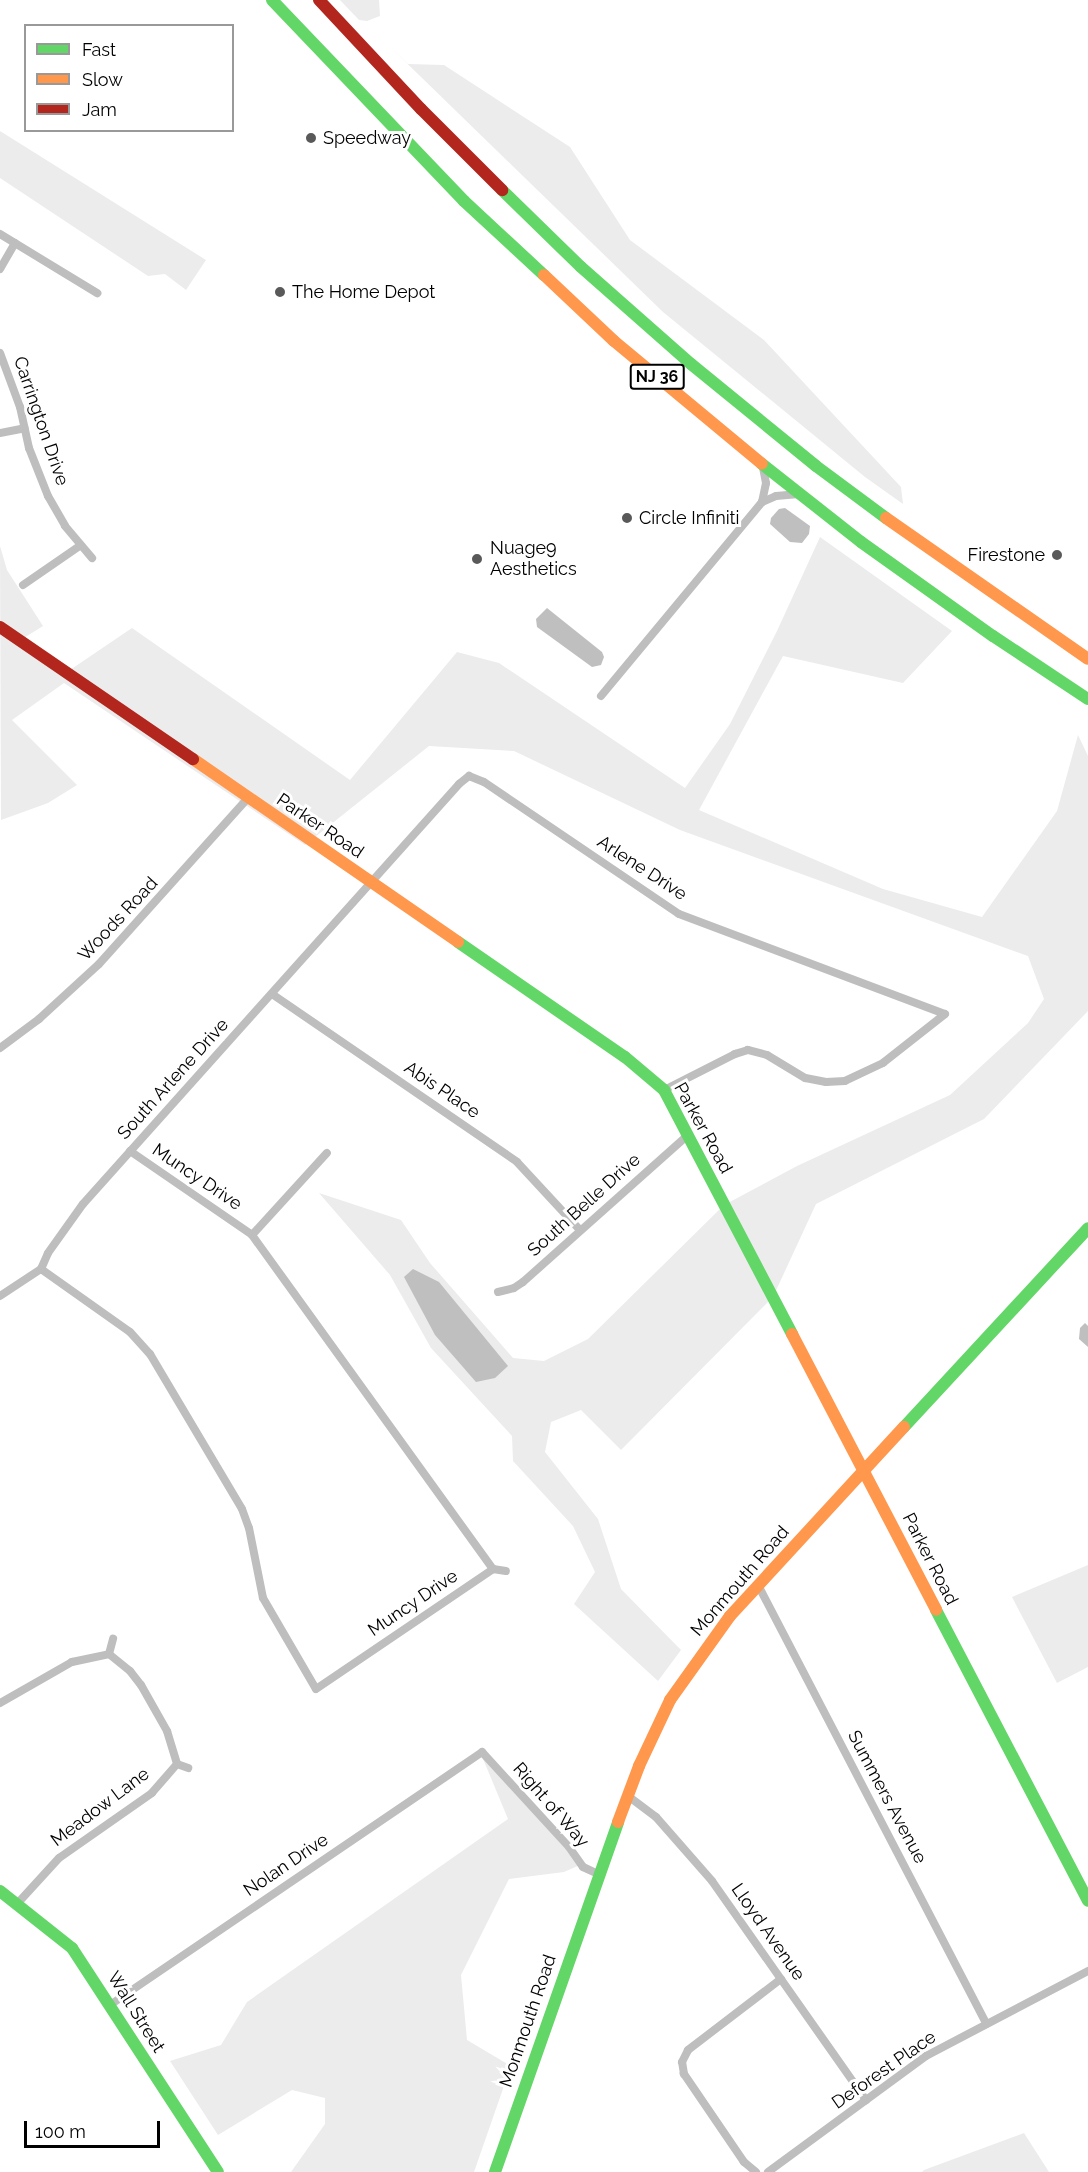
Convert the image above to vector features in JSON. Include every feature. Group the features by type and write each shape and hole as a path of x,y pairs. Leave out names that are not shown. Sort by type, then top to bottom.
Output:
{"main road":[{"name":"NJ 36","path":"272,0 400,135 505,241 614,341 761,463 861,542 993,636 1088,699"},
{"name":"NJ 36","path":"319,0 421,109 520,209 691,364 816,466 893,524 1088,659"},
{"name":"Parker Road","path":"0,627 625,1057 664,1090 1088,1901"},
{"name":"Monmouth Road","path":"495,2172 598,1875 655,1728 670,1700 714,1636 758,1585 1088,1228"},
{"name":"Wall Street","path":"0,1891 72,1948 218,2172"}],"street":[{"path":"0,234 97,293"},
{"path":"0,269 15,243"},
{"name":"Carrington Drive","path":"0,353 3,373 48,495 64,526 92,558"},
{"path":"0,433 25,428"},
{"path":"761,463 766,483 762,502"},
{"path":"601,696 653,630 762,502 776,496 801,494"},
{"path":"23,585 81,545"},
{"name":"Arlene Drive","path":"372,883 459,784 467,777 475,777 680,914 945,1014 883,1063 845,1081 826,1082 805,1078 767,1055 747,1050 664,1090"},
{"name":"Woods Road","path":"0,1048 39,1019 99,964 247,799"},
{"name":"South Arlene Drive","path":"0,1296 40,1269 48,1253 82,1204 372,883"},
{"name":"Abis Place","path":"272,994 509,1156 526,1171 580,1230"},
{"name":"South Belle Drive","path":"498,1292 514,1288 523,1282 688,1135"},
{"name":"Muncy Drive","path":"130,1151 252,1235 493,1569 316,1689"},
{"path":"252,1235 327,1153"},
{"path":"40,1269 130,1332 150,1354 242,1509 249,1528 263,1598 316,1689 314,1700"},
{"path":"493,1569 506,1571"},
{"name":"Summers Avenue","path":"758,1585 987,2024"},
{"path":"109,1654 112,1639"},
{"path":"0,1703 72,1662 109,1654"},
{"path":"109,1654 141,1685 167,1731 177,1764 188,1768"},
{"name":"Right of Way","path":"482,1752 569,1847 583,1868 598,1875"},
{"name":"Nolan Drive","path":"110,2005 482,1752"},
{"name":"Meadow Lane","path":"17,1904 59,1858 152,1793 177,1764"},
{"name":"Lloyd Avenue","path":"628,1796 656,1817 696,1861 731,1905 866,2100"},
{"name":"Deforest Place","path":"768,2172 926,2056 1088,1971"},
{"path":"756,2172 744,2162 684,2074 682,2062 688,2050 782,1979"}],"shaded area":[{"path":"340,0 379,0 380,16 367,21 359,20"},
{"path":"384,41 408,64 444,65 570,147 630,240 764,340 901,487 903,504 865,477 663,312"},
{"path":"0,131 206,260 186,290 165,274 148,276 0,178"},
{"path":"785,508 810,526 809,534 802,543 790,542 770,524 771,518 779,509"},
{"path":"820,537 952,631 903,683 783,656 699,810 883,889 982,917 1057,811 1078,735 1088,756 1088,1011 984,1119 816,1204 773,1297 621,1450 581,1410 551,1422 545,1452 598,1519 621,1589 681,1650 658,1681 574,1604 595,1572 573,1526 513,1461 512,1436 431,1348 390,1275 319,1193 401,1220 430,1263 513,1358 544,1361 588,1339 724,1205 797,1166 950,1095 1028,1023 1044,999 1028,956 680,830 514,751 429,746 305,845 64,683 12,720 77,785 48,803 1,820 0,546 7,570 43,626 19,641 64,674 132,628 350,780 457,652 499,663 685,788 730,724 777,631"},
{"path":"547,608 602,652 604,657 601,665 592,667 537,627 536,619"},
{"path":"413,1269 439,1282 508,1366 495,1378 476,1382 435,1335 404,1277"},
{"path":"1085,1323 1088,1326 1088,1347 1079,1339 1080,1328"},
{"path":"1088,1565 1088,1667 1057,1683 1012,1597"},
{"path":"481,1754 580,1865 564,1872 509,1879 461,1975 467,2040 511,2066 474,2172 291,2172 325,2124 325,2098 292,2090 218,2135 170,2061 221,2045 247,2002 508,1819"},
{"path":"1024,2133 1049,2172 922,2172 924,2170"}],"traffic: fast":[{"path":"272,0 464,201 544,275"},
{"path":"502,190 581,267 691,364 816,466 886,518"},
{"path":"762,464 861,542 993,636 1088,699"},
{"path":"458,942 625,1057 664,1090 792,1334"},
{"path":"904,1427 1088,1228"},
{"path":"936,1610 1088,1901"},
{"path":"495,2172 618,1822"},
{"path":"0,1891 72,1948 218,2172"}],"traffic: slow":[{"path":"544,275 614,341 762,464"},
{"path":"886,518 1088,659"},
{"path":"193,759 458,942"},
{"path":"792,1334 936,1610"},
{"path":"618,1822 639,1766 670,1700 730,1616 904,1427"}],"traffic: jam":[{"path":"319,0 421,109 502,190"},
{"path":"0,627 193,759"}],"place":[{"name":"Speedway","path":"311,138"},
{"name":"The Home Depot","path":"280,292"},
{"name":"Circle Infiniti","path":"627,518"},
{"name":"Firestone","path":"1057,555"},
{"name":"Nuage9 Aesthetics","path":"477,559"}]}
